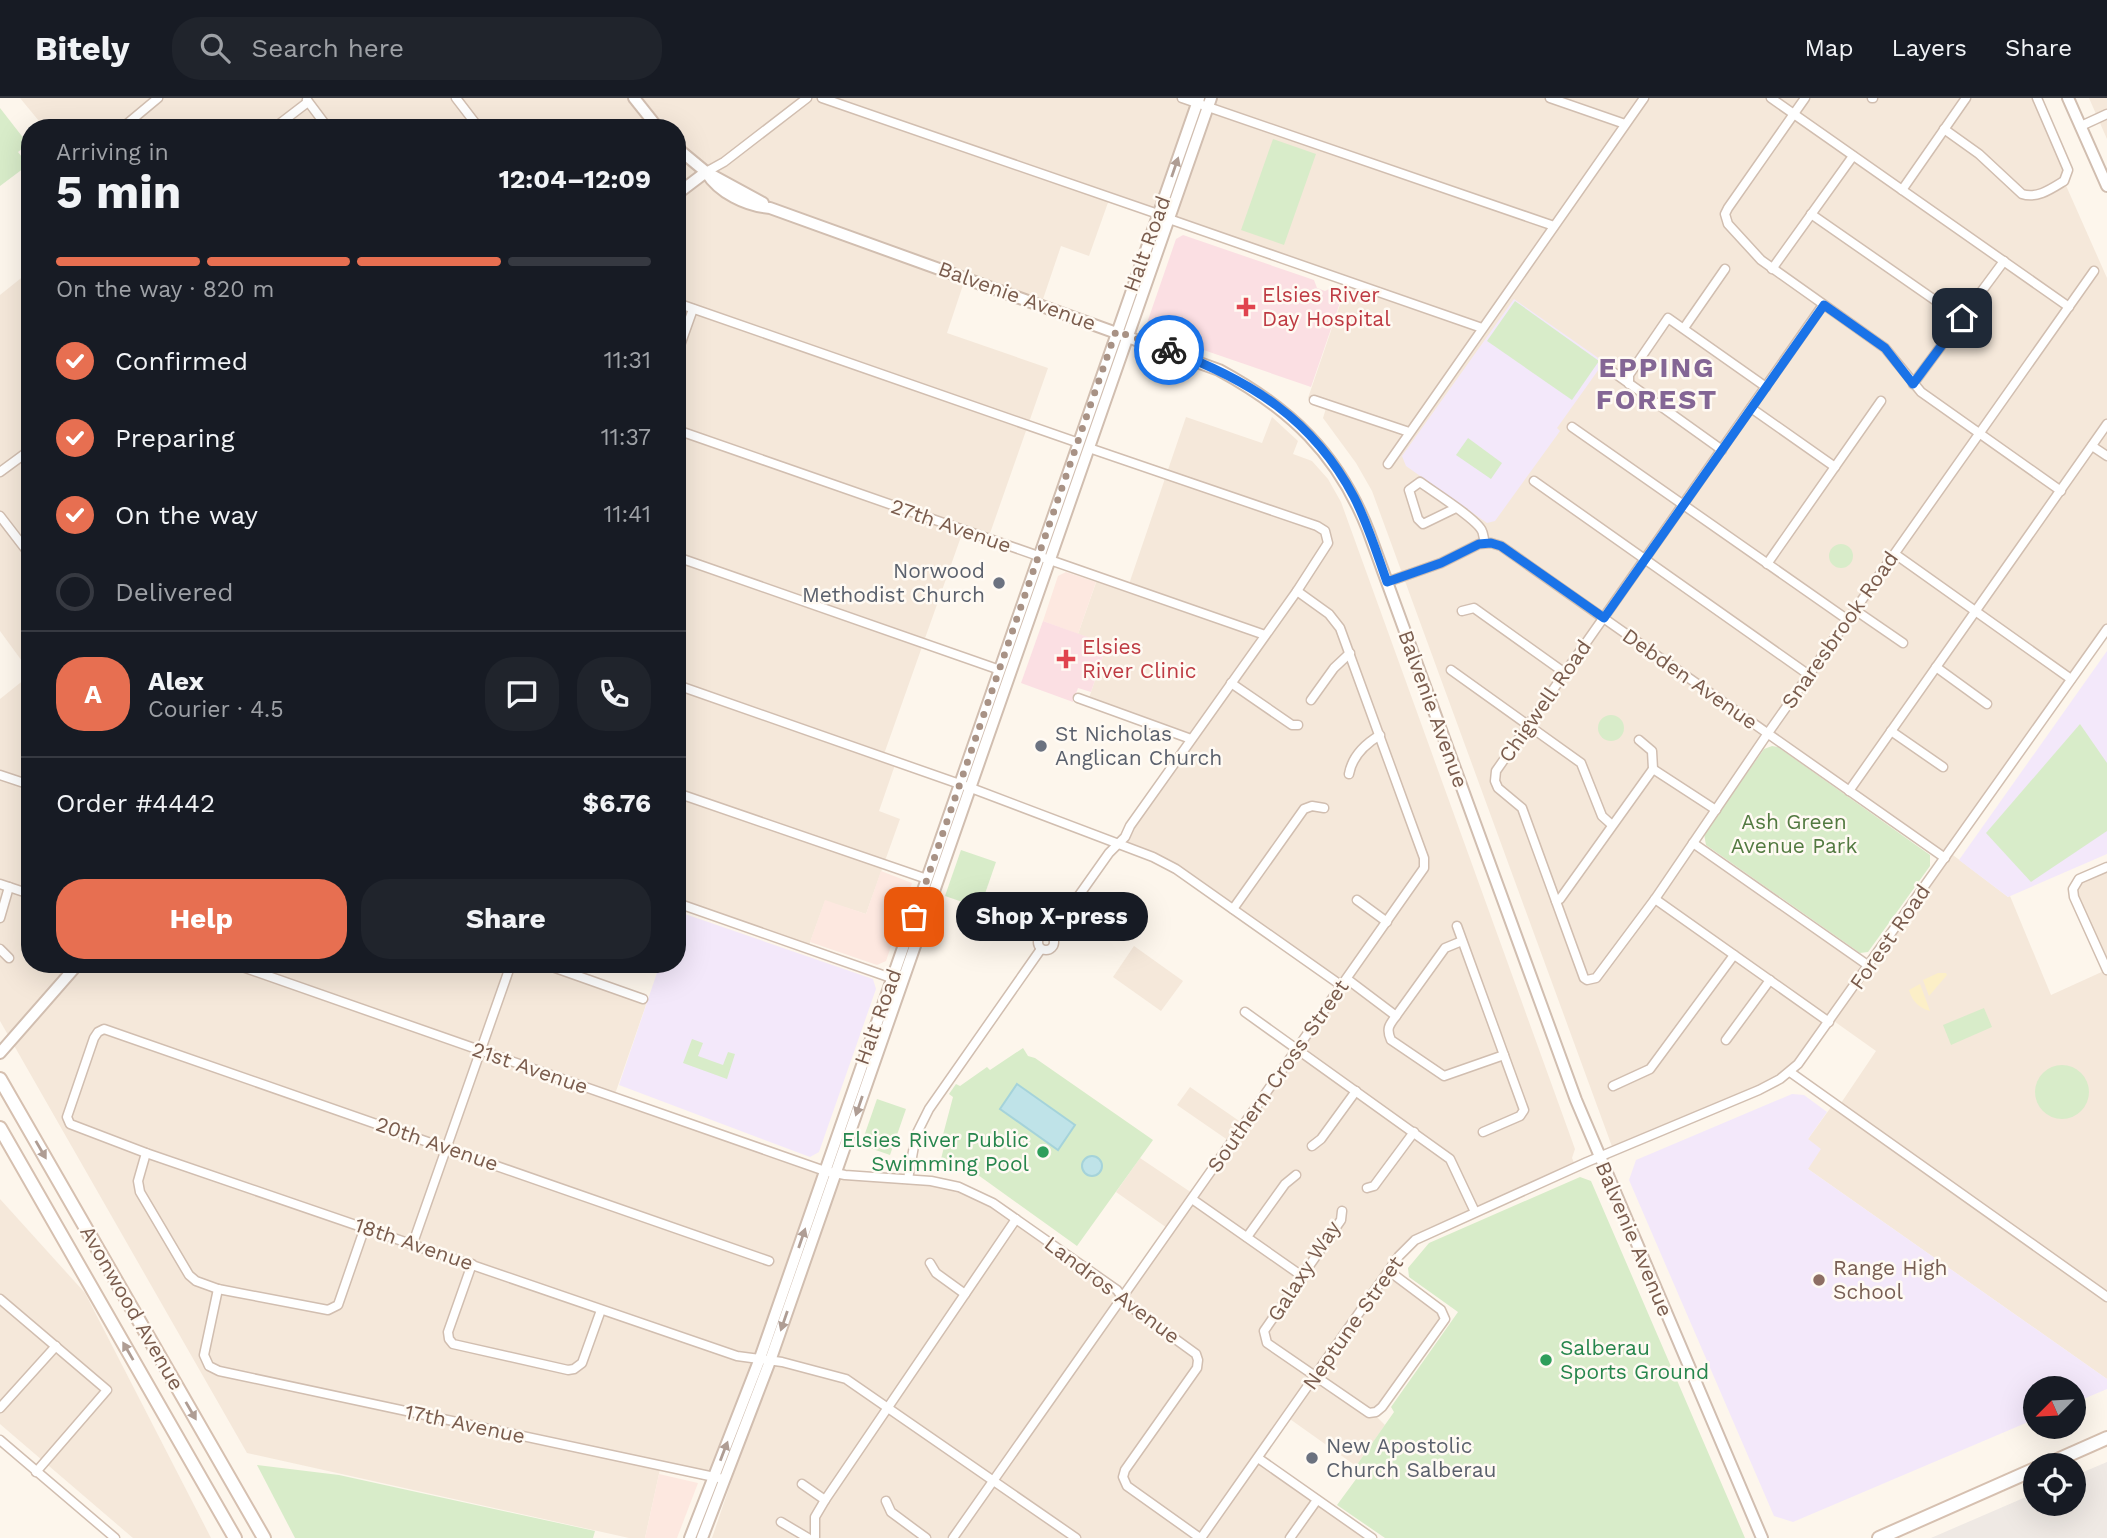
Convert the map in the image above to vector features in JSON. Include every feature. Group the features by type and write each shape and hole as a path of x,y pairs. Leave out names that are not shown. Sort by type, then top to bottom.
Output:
{"main road":[{"name":"Avonwood Avenue","path":"0,1079 264,1538"},
{"name":"Avonwood Avenue","path":"0,1128 235,1538"},
{"path":"2073,1453 2107,1438"},
{"path":"1878,1538 2023,1474"}],"street":[{"path":"133,119 158,98"},
{"path":"456,98 472,119"},
{"path":"634,98 651,119"},
{"path":"686,187 724,162 807,98"},
{"path":"821,98 1158,214"},
{"path":"1182,98 1204,102 1554,226"},
{"path":"1550,98 1625,124"},
{"path":"1388,464 1644,98"},
{"path":"1771,98 2069,306"},
{"path":"1805,98 1725,214 1728,224 1772,269 1885,348 1913,384 1930,398 2060,491"},
{"path":"1902,190 1966,98"},
{"path":"1944,129 1979,154 2022,194 2037,195 2064,181 2068,170 2037,98"},
{"path":"2068,98 2107,186"},
{"path":"285,119 307,100 321,119"},
{"name":"Halt Road","path":"690,1538 719,1478 764,1361 1084,445 1158,214 1204,102"},
{"name":"Halt Road","path":"1122,333 1170,219 1204,102"},
{"path":"2081,126 2107,114"},
{"name":"Balvenie Avenue","path":"686,155 706,172 716,186 751,204 770,208 1219,370 1251,387 1295,420 1324,453 1343,479 1362,513 1571,1087 1762,1538"},
{"path":"1772,269 1853,156"},
{"path":"1811,214 1962,318"},
{"path":"1170,219 1482,328"},
{"path":"1913,384 2004,261"},
{"path":"1684,328 1725,269"},
{"name":"Snaresbrook Road","path":"1584,978 1589,981 1597,978 1656,899 1768,733 2094,271"},
{"name":"Chigwell Road","path":"1584,978 1522,808 1500,790 1495,781 1496,771 1824,305"},
{"path":"686,306 1317,526 1325,531 1328,539 1327,547 1297,591 1051,935 1054,940 1052,948 1046,951 1041,949 929,1109 916,1135 908,1179"},
{"path":"686,329 693,309"},
{"path":"1629,384 1629,375 1668,317 1766,387"},
{"path":"1613,372 1722,450"},
{"path":"1314,400 1409,432"},
{"path":"1767,564 1881,401"},
{"path":"1751,408 1835,467"},
{"path":"1849,791 2107,424"},
{"path":"1572,427 1848,620"},
{"name":"27th Avenue","path":"686,433 1265,635"},
{"path":"2092,446 2107,456"},
{"path":"0,472 21,457"},
{"path":"1534,481 1809,675"},
{"path":"1387,582 1441,563 1485,542 1478,526 1456,508 1420,482 1409,490 1418,519 1423,524 1456,508"},
{"path":"0,516 21,543"},
{"name":"Debden Avenue","path":"1485,542 1501,546 1945,858"},
{"path":"1895,554 2071,679"},
{"name":"Halt Road","path":"898,980 927,879 966,786 1000,670 1045,558"},
{"path":"686,560 1000,670"},
{"name":"Southern Cross Street","path":"953,1538 1424,868 1424,858 1380,735 1335,620 1297,591"},
{"path":"1462,611 1474,608 1565,673"},
{"path":"1855,610 1903,643"},
{"name":"Forest Road","path":"1600,1158 1759,1090 1790,1072 1802,1061 2107,629"},
{"path":"1311,700 1334,668 1350,653"},
{"path":"1936,667 1987,704"},
{"path":"1451,670 1581,763 1602,816 1612,824"},
{"path":"1231,684 1292,725 1298,725"},
{"path":"686,688 966,786 1165,863 1396,1016"},
{"path":"1078,698 1191,739"},
{"path":"1891,731 1942,767"},
{"path":"1349,774 1351,763 1368,742 1380,735"},
{"path":"1556,901 1653,769 1652,751 1639,740"},
{"path":"1653,769 1716,810"},
{"path":"0,775 21,782"},
{"path":"686,796 927,879"},
{"path":"1233,909 1304,809 1312,806 1324,808"},
{"path":"1693,843 1869,967"},
{"path":"2107,867 2079,880 2074,885 2073,893 2107,970"},
{"path":"0,884 21,891"},
{"path":"0,918 9,887"},
{"path":"1656,899 1829,1023"},
{"path":"1357,900 1387,922"},
{"path":"686,906 898,980"},
{"path":"1457,926 1524,1110 1520,1116 1483,1132"},
{"path":"1462,941 1444,948 1389,1026 1387,1033 1391,1040 1444,1076 1504,1055"},
{"path":"0,949 9,958"},
{"path":"1613,1086 1650,1069 1734,955"},
{"path":"0,1053 70,973"},
{"name":"21st Avenue","path":"260,973 831,1172"},
{"path":"413,1243 508,973"},
{"path":"569,973 643,999"},
{"path":"1726,1040 1770,980"},
{"path":"1245,1012 1450,1159 1475,1212"},
{"name":"18th Avenue","path":"104,1029 97,1032 94,1038 67,1117 70,1124 146,1153 737,1356 782,1362 846,1379 1076,1538"},
{"name":"20th Avenue","path":"104,1029 769,1261"},
{"path":"1790,1072 2107,1297"},
{"path":"1312,1146 1321,1139 1356,1091"},
{"path":"1367,1188 1374,1186 1414,1132"},
{"path":"146,1153 138,1179 140,1192 189,1275 206,1286 328,1310 338,1305 365,1227"},
{"name":"Neptune Street","path":"1200,1538 1404,1250 1415,1240 1600,1158"},
{"name":"Landros Avenue","path":"831,1172 932,1181 959,1187 982,1197 1117,1290 1127,1304 1194,1352 1198,1360 1197,1368 1125,1470 1124,1481 1127,1486 1200,1538"},
{"path":"1247,1237 1286,1184 1296,1175"},
{"path":"1192,1199 1301,1276"},
{"name":"Galaxy Way","path":"1342,1211 1341,1220 1264,1331 1264,1336 1267,1342 1366,1412 1376,1412 1382,1407 1443,1324 1445,1317 1441,1310 1389,1271"},
{"path":"815,1538 815,1517 825,1500 1016,1219"},
{"path":"930,1263 936,1273 965,1294"},
{"path":"472,1264 449,1332 449,1339 453,1344 568,1370 574,1369 582,1363 601,1310"},
{"name":"17th Avenue","path":"218,1289 204,1355 207,1364 219,1371 719,1478"},
{"path":"0,1300 107,1390 36,1472"},
{"path":"0,1408 56,1346"},
{"path":"0,1440 115,1538"},
{"path":"1258,1458 1372,1538"},
{"name":"Halt Road","path":"702,1538 719,1478"},
{"path":"802,1484 825,1500"},
{"path":"1290,1538 1317,1500"},
{"path":"886,1501 891,1512 926,1538"},
{"path":"781,1522 808,1538"}],"shaded area":[{"path":"20,98 1198,98 1157,214 1110,197 1089,256 1061,246 1041,305 965,279 947,333 1048,368 988,539 963,531 883,757 896,762 879,811 900,819 866,914 825,901 808,948 686,905 686,119 37,119"},
{"path":"1212,98 2038,98 2067,167 2064,181 2107,278 2107,627 1949,852 2010,896 2051,995 2106,970 2074,897 2074,886 2107,868 2107,1379 1808,1169 1808,1139 1834,1103 1839,1106 1876,1051 1831,1019 1801,1061 1778,1079 1614,1152 1372,491 1356,463 1323,418 1327,405 1308,398 1348,281 1170,218","holes":["1768,733 1944,858 1868,966 1693,843"]},
{"path":"2089,98 2107,98 2107,139"},
{"name":"Elsies River Day Hospital","path":"1183,235 1314,280 1317,288 1325,291 1333,287 1344,291 1311,387 1154,333 1147,323 1176,239"},
{"path":"21,278 21,660 0,631 0,295"},
{"path":"1514,299 1604,362 1557,428 1560,431 1495,521 1487,523 1406,466 1402,456"},
{"path":"1186,417 1262,443 1272,417 1298,441 1293,454 1312,461 1328,479 1341,502 1575,1149 1572,1158 1576,1167 1421,1236 1389,1270 1444,1314 1374,1414 1385,1425 1356,1466 1287,1417 1258,1458 1371,1538 712,1538 836,1173 931,1181 980,1196 1122,1297 1170,1230 1116,1192 1140,1158 1195,1195 1232,1143 1177,1105 1190,1087 1245,1125 1343,988 1176,870 1118,844 1191,739 1088,701 1107,644 1078,634 1098,577 1128,587"},
{"path":"1066,572 1096,582 1078,634 1043,621 1058,576"},
{"name":"Elsies River Clinic","path":"1043,621 1107,644 1091,692 1078,688 1073,702 1021,683"},
{"path":"2107,651 2107,854 2008,897 1959,860"},
{"path":"21,682 21,973 568,973 647,1002 614,1097 824,1171 714,1476 661,1465 645,1538 629,1538 247,1453 0,1021 0,699"},
{"path":"881,871 912,883 886,961 877,965 810,942 825,900 866,914"},
{"path":"686,914 873,979 876,989 819,1152 810,1157 619,1085 657,973 686,973"},
{"path":"1134,946 1183,981 1161,1011 1113,977"},
{"name":"Range High School","path":"1792,1094 1804,1095 1827,1112 1808,1139 1821,1149 1808,1169 2107,1379 2107,1389 2086,1398 2086,1376 2023,1376 2023,1424 1793,1522 1774,1516 1629,1180 1636,1160"},
{"path":"0,1199 85,1293 211,1538 133,1538 0,1424"},
{"path":"2107,1462 2107,1538 1931,1538 2023,1498 2023,1516 2086,1516 2086,1471"},
{"path":"659,1474 698,1483 677,1538 645,1538"}],"green space":[{"path":"0,108 21,135 21,150 18,152 21,156 21,170 0,186"},
{"path":"1273,139 1316,154 1284,245 1241,230"},
{"path":"1515,301 1599,361 1572,400 1487,341"},
{"path":"1468,438 1502,463 1491,479 1456,455"},
{"path":"1841,544 1850,547 1853,556 1850,565 1841,568 1832,565 1829,556 1832,547"},
{"path":"1611,715 1620,719 1624,728 1620,737 1611,741 1602,737 1598,728 1602,719"},
{"path":"2080,724 2107,763 2107,831 2031,882 1986,833"},
{"name":"Ash Green Avenue Park","path":"1778,747 1930,855 1930,866 1868,952 1860,953 1706,845 1704,834 1764,749"},
{"path":"961,850 996,862 980,908 945,896"},
{"path":"1984,1008 1992,1027 1951,1045 1943,1025"},
{"path":"692,1039 703,1043 698,1056 723,1065 728,1052 735,1054 727,1079 683,1063"},
{"name":"Elsies River Public Swimming Pool","path":"1023,1048 1028,1056 1035,1058 1153,1140 1077,1246 960,1162 949,1158 946,1164 940,1163 944,1147 940,1146 953,1097 949,1094 956,1084 960,1086 987,1067 990,1070"},
{"path":"2062,1065 2081,1073 2089,1092 2081,1111 2062,1119 2043,1111 2035,1092 2043,1073"},
{"path":"877,1099 906,1109 890,1155 861,1145"},
{"name":"Salberau Sports Ground","path":"1580,1177 1591,1181 1745,1538 1385,1538 1337,1505 1362,1471 1356,1466 1394,1412 1391,1407 1458,1312 1409,1277 1408,1268 1429,1243"},
{"path":"257,1465 339,1475 595,1531 593,1538 295,1538"}],"sand":[{"path":"1938,973 1947,975 1929,996 1923,980"},
{"path":"1920,984 1930,1011 1919,1006 1910,994 1909,990"}],"water":[{"path":"1017,1084 1075,1125 1058,1150 1000,1109"},
{"path":"1092,1156 1099,1159 1102,1166 1099,1173 1092,1176 1085,1173 1082,1166 1085,1159"}],"way so far":[{"path":"914,917 1116,331 1169,350"}],"place":[{"name":"Elsies River Day Hospital","path":"1246,307"},
{"name":"Norwood Methodist Church","path":"999,583"},
{"name":"Elsies River Clinic","path":"1066,659"},
{"name":"St Nicholas Anglican Church","path":"1041,746"},
{"name":"Shop X-press","path":"914,917"},
{"name":"Elsies River Public Swimming Pool","path":"1043,1152"},
{"name":"Range High School","path":"1819,1280"},
{"name":"Salberau Sports Ground","path":"1546,1360"},
{"name":"New Apostolic Church Salberau","path":"1312,1458"}],"district":[{"name":"EPPING FOREST","path":"1657,383"}],"route":[{"path":"1169,350 1219,370 1251,387 1278,405 1307,432 1335,466 1354,497 1387,582 1441,563 1485,542 1501,546 1604,618 1824,305 1885,348 1901,365 1913,384 1962,318"}]}
